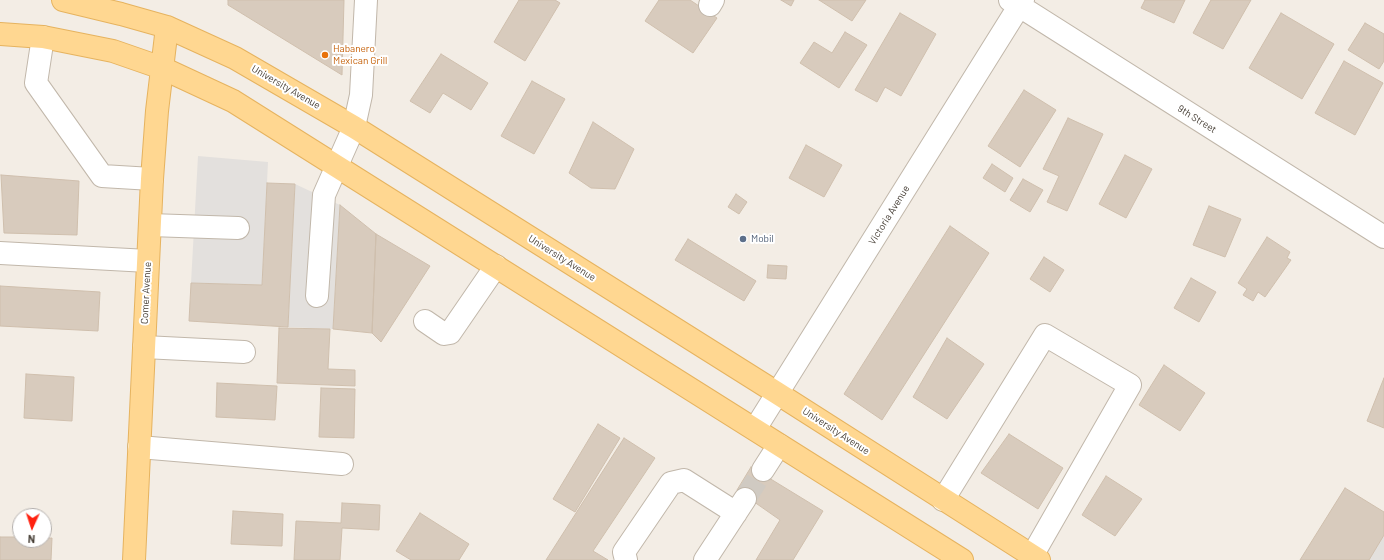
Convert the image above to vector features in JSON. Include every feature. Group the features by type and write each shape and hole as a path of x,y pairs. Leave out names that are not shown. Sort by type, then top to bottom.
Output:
{"main road":[{"name":"University Avenue","path":"63,0 167,27 235,58 354,127 1036,558"},
{"name":"Comer Avenue","path":"134,560 152,179 167,27"},
{"path":"0,34 43,37 113,51 162,68 233,100 962,560"}],"street":[{"path":"317,296 324,195 354,127 361,94 366,0"},
{"name":"9th Street","path":"1017,2 1384,237"},
{"name":"Victoria Avenue","path":"755,430 1017,2"},
{"path":"43,37 36,84 102,176 152,179"},
{"path":"150,225 238,228"},
{"path":"0,254 148,261"},
{"path":"425,321 444,334 450,333 496,266"},
{"path":"943,500 1045,335 1130,385 1036,558"},
{"path":"144,347 244,352"},
{"path":"763,470 779,445"},
{"path":"139,447 342,464"},
{"path":"626,560 624,552 671,483 684,480 740,506 705,560"}],"shaded area":[{"path":"198,156 268,162 262,285 191,283"},
{"path":"295,184 340,205 333,329 288,327"},
{"path":"1384,535 1384,560 1369,560"}],"building":[{"path":"228,0 344,0 342,75 228,5"},
{"path":"519,0 555,0 560,3 525,61 494,42"},
{"path":"659,0 690,0 717,18 693,53 645,21"},
{"path":"781,0 794,0 791,6"},
{"path":"819,0 866,0 852,21"},
{"path":"1145,0 1185,0 1174,23 1141,8"},
{"path":"1211,0 1251,0 1223,49 1193,33"},
{"path":"900,13 936,34 901,96 885,87 877,102 855,90"},
{"path":"1281,13 1334,44 1302,99 1249,68"},
{"path":"1365,23 1384,34 1384,61 1379,69 1348,50"},
{"path":"845,32 867,45 839,88 800,63 814,42 832,53"},
{"path":"441,54 488,83 471,110 443,93 430,113 410,101"},
{"path":"1344,61 1383,83 1355,135 1315,113"},
{"path":"532,81 565,99 534,154 501,136"},
{"path":"1024,90 1056,110 1020,167 988,146"},
{"path":"1068,118 1103,134 1067,211 1047,202 1059,176 1043,169"},
{"path":"593,122 634,149 615,189 591,188 569,173"},
{"path":"806,145 842,165 824,197 789,178"},
{"path":"1125,155 1152,169 1126,218 1099,204"},
{"path":"992,164 1013,178 1005,192 983,178"},
{"path":"1,175 79,181 77,235 4,233"},
{"path":"1023,179 1043,190 1030,212 1010,200"},
{"path":"267,183 295,184 288,327 189,321 191,283 262,285"},
{"path":"736,194 747,202 739,214 728,207"},
{"path":"340,205 376,234 372,333 333,329"},
{"path":"1209,206 1241,219 1225,257 1193,245"},
{"path":"950,226 989,253 882,420 844,394"},
{"path":"376,234 430,266 381,342 372,333"},
{"path":"1267,237 1290,252 1287,258 1291,260 1265,297 1258,292 1253,301 1243,295 1247,289 1238,283"},
{"path":"688,239 756,281 744,301 675,260"},
{"path":"1044,257 1064,270 1050,292 1030,279"},
{"path":"768,265 787,266 786,279 767,278"},
{"path":"1191,278 1216,292 1199,322 1174,308"},
{"path":"0,286 100,292 98,331 0,326"},
{"path":"279,328 330,329 328,369 355,370 355,386 277,383"},
{"path":"947,338 984,364 947,419 913,397"},
{"path":"1164,365 1205,393 1180,431 1139,405"},
{"path":"26,374 74,377 72,421 24,418"},
{"path":"1384,378 1384,428 1367,421"},
{"path":"217,383 277,386 275,420 216,417"},
{"path":"321,388 355,389 354,438 319,437"},
{"path":"598,424 620,438 575,512 553,499"},
{"path":"1009,434 1063,468 1038,509 981,473"},
{"path":"624,438 655,458 593,551 608,560 546,560"},
{"path":"751,467 823,511 793,560 756,560 780,520 737,490"},
{"path":"1106,476 1142,499 1115,536 1082,515"},
{"path":"1345,488 1384,512 1384,535 1369,560 1300,560"},
{"path":"342,503 380,505 379,530 342,528 340,560 294,560 296,521 341,523"},
{"path":"233,511 283,514 282,546 231,544"},
{"path":"420,513 469,544 459,560 411,560 396,551"},
{"path":"0,537 12,537 12,548 52,548 51,560 0,560"}],"tunnel":[{"path":"745,499 763,470"}],"place":[{"name":"Habanero Mexican Grill","path":"325,55"},
{"name":"Mobil","path":"743,239"}]}
